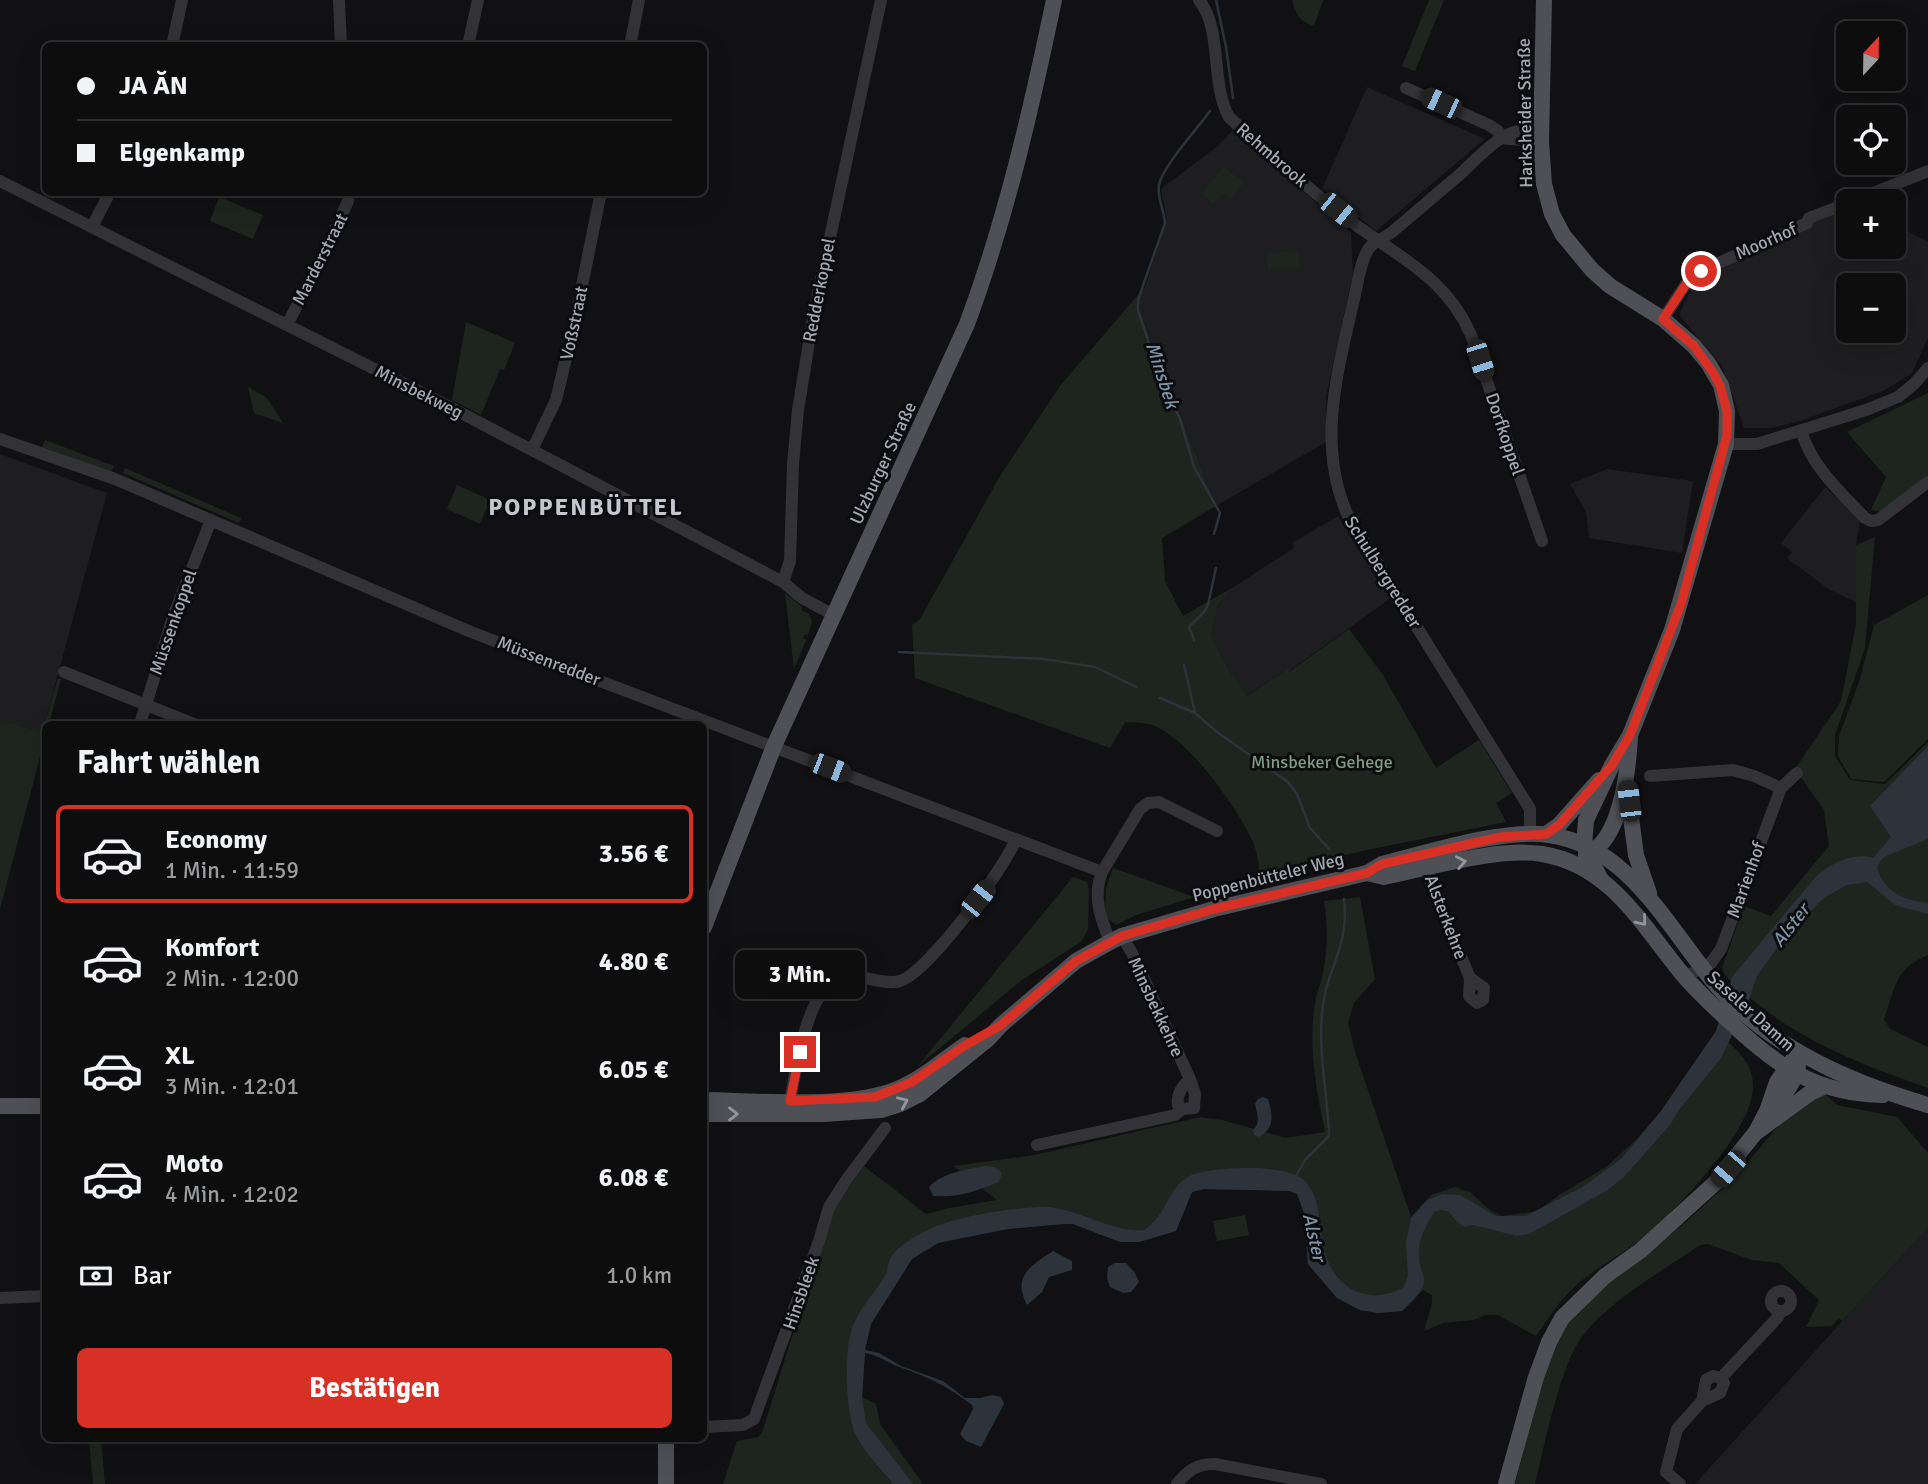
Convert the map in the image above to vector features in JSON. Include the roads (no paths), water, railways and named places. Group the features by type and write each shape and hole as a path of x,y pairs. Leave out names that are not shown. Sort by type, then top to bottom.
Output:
{"main road":[{"name":"Ulzburger Straße","path":"707,915 774,746 832,614 951,362 981,287 1026,131 1054,0"},
{"name":"Harksheider Straße","path":"1544,0 1541,135 1545,196 1552,215 1563,235 1592,270 1610,286 1663,319 1694,346 1720,386 1727,411 1726,444"},
{"path":"1588,851 1586,820 1612,765 1630,735 1672,631 1726,444"},
{"path":"1630,735 1626,782 1636,855 1652,902"},
{"path":"1538,834 1559,825 1612,765"},
{"path":"1588,851 1606,838 1626,782"},
{"name":"Poppenbütteler Weg","path":"707,1114 823,1114 881,1110 920,1094 988,1039 1076,961 1116,939 1214,909 1367,873 1384,877 1500,837 1538,834 1567,839 1615,864 1652,902"},
{"name":"Poppenbütteler Weg","path":"1563,859 1588,851"},
{"name":"Poppenbütteler Weg","path":"1588,851 1601,880"},
{"name":"Poppenbütteler Weg","path":"1425,861 1511,853 1540,854 1563,859 1601,880 1618,893"},
{"name":"Saseler Damm","path":"1618,893 1685,977 1752,1043 1791,1071 1823,1087 1860,1095 1896,1096"},
{"name":"Saseler Damm","path":"1652,902 1722,992 1760,1026 1800,1054 1841,1074 1896,1096 1928,1105"},
{"name":"Poppenbütteler Weg","path":"707,1100 790,1101 875,1097 912,1082 964,1046 1001,1025"},
{"path":"1508,1483 1536,1377 1549,1342 1562,1318 1605,1276 1640,1251 1699,1200 1728,1169 1756,1132 1767,1111 1783,1096 1800,1054"},
{"path":"1756,1132 1810,1093 1823,1087"},
{"path":"0,1106 42,1106"},
{"path":"666,1442 666,1484"}],"street":[{"path":"173,42 182,0"},
{"path":"338,0 341,42"},
{"path":"469,42 478,0"},
{"path":"631,42 639,0"},
{"name":"Redderkoppel","path":"783,582 790,561 793,464 798,410 812,326 881,0"},
{"name":"Rehmbrook","path":"1199,0 1209,21 1223,102 1229,117 1294,175 1379,241"},
{"path":"1406,88 1489,125 1498,131 1502,138"},
{"name":"Schulbergredder","path":"1538,834 1530,809 1349,518 1338,493 1331,432 1336,378 1359,275 1369,247 1392,232 1502,138 1515,130 1541,135"},
{"name":"Moorhof","path":"1883,189 1927,172 1928,158"},
{"name":"Minsbekweg","path":"0,181 532,450 783,582 802,598 832,614"},
{"path":"92,227 108,196"},
{"name":"Marderstraat","path":"287,326 332,237 349,196"},
{"name":"Voßstraat","path":"532,450 556,400 600,196"},
{"name":"Moorhof","path":"1663,319 1690,278 1836,208"},
{"name":"Dorfkoppel","path":"1379,241 1404,257 1447,295 1465,321 1542,541"},
{"path":"1726,444 1757,444 1898,397 1926,373"},
{"path":"1801,430 1806,447 1826,477 1871,521 1878,520 1928,482"},
{"name":"Müssenredder","path":"0,439 80,466 471,632 1102,872"},
{"name":"Müssenkoppel","path":"142,721 173,617 211,520"},
{"path":"64,672 186,721"},
{"path":"1650,776 1733,770 1781,788"},
{"name":"Marienhof","path":"1685,977 1711,963 1724,941 1781,788 1797,773"},
{"path":"1116,939 1102,922 1097,900 1098,883 1140,809 1148,803 1159,802 1217,831"},
{"path":"790,1101 804,1038 826,984 841,974 893,982 904,979 929,958 964,916 999,871 1016,839"},
{"name":"Alsterkehre","path":"1425,861 1470,978"},
{"name":"Minsbekkehre","path":"1037,1145 1175,1115 1182,1109 1177,1100 1182,1086 1190,1079 1132,953 1116,939"},
{"name":"Hinsbleek","path":"707,1427 736,1426 754,1419 800,1296 829,1207 886,1128"},
{"path":"0,1298 42,1296"},
{"path":"1679,1484 1666,1472 1674,1436 1683,1421 1702,1401 1723,1390 1721,1378 1780,1312"},
{"path":"1177,1484 1190,1469 1215,1464 1321,1484"}],"water":[{"name":"Alster","path":"1928,746 1928,839 1886,856 1877,868 1885,883 1896,894 1928,903 1928,914 1895,905 1867,882 1847,885 1825,897 1786,935 1757,976 1749,1000 1721,1058 1670,1125 1623,1178 1606,1191 1529,1234 1517,1236 1473,1225 1465,1227 1448,1211 1434,1212 1420,1242 1420,1264 1424,1277 1421,1290 1402,1311 1378,1313 1360,1310 1337,1298 1308,1264 1304,1213 1297,1194 1289,1191 1204,1189 1192,1192 1176,1231 1139,1242 1120,1242 1073,1224 1063,1224 1008,1229 938,1243 912,1259 871,1324 865,1350 879,1353 901,1366 943,1381 965,1398 992,1395 1001,1397 1004,1404 981,1447 966,1441 960,1434 973,1409 972,1405 930,1379 865,1353 862,1398 866,1423 913,1484 894,1484 860,1442 853,1428 847,1393 848,1350 852,1328 886,1274 889,1261 895,1252 918,1235 944,1223 991,1212 1050,1207 1117,1227 1144,1230 1158,1217 1184,1179 1192,1175 1234,1168 1269,1169 1298,1176 1306,1182 1318,1207 1325,1253 1337,1277 1356,1291 1379,1295 1404,1287 1408,1275 1406,1243 1411,1218 1426,1201 1442,1194 1460,1195 1496,1216 1525,1216 1581,1188 1621,1159 1661,1111 1716,1031 1732,977 1813,880 1825,869 1849,858 1873,858 1891,837 1870,806"},
{"path":"1263,1097 1268,1099 1271,1121 1268,1130 1259,1137 1254,1135 1253,1130 1258,1121 1255,1104"},
{"path":"985,1166 995,1167 1002,1173 999,1182 959,1195 933,1196 929,1187 941,1178 955,1172"},
{"path":"1053,1251 1072,1261 1072,1270 1049,1277 1042,1292 1027,1305 1021,1287 1026,1273"},
{"path":"1115,1263 1126,1263 1135,1273 1139,1282 1131,1292 1123,1293 1110,1287 1108,1267"}],"waterway":[{"path":"1216,0 1233,98"},
{"name":"Minsbek","path":"1210,111 1173,158 1159,185 1165,223 1138,300 1138,310 1159,373 1180,419 1194,467 1220,513 1214,534"},
{"name":"Minsbek","path":"1194,640 1189,627 1208,605 1216,568"},
{"path":"899,652 1045,659 1095,667 1136,687"},
{"name":"Minsbek","path":"1184,665 1195,713 1217,732 1288,782 1297,794 1310,828 1329,849"},
{"path":"1160,698 1195,713"},
{"path":"1296,1176 1305,1160 1329,1136 1321,1044 1322,1013 1344,931 1344,899"}],"district":[{"name":"POPPENBÜTTEL","path":"586,507"}],"park label":[{"name":"Minsbeker Gehege","path":"1322,762"}]}
